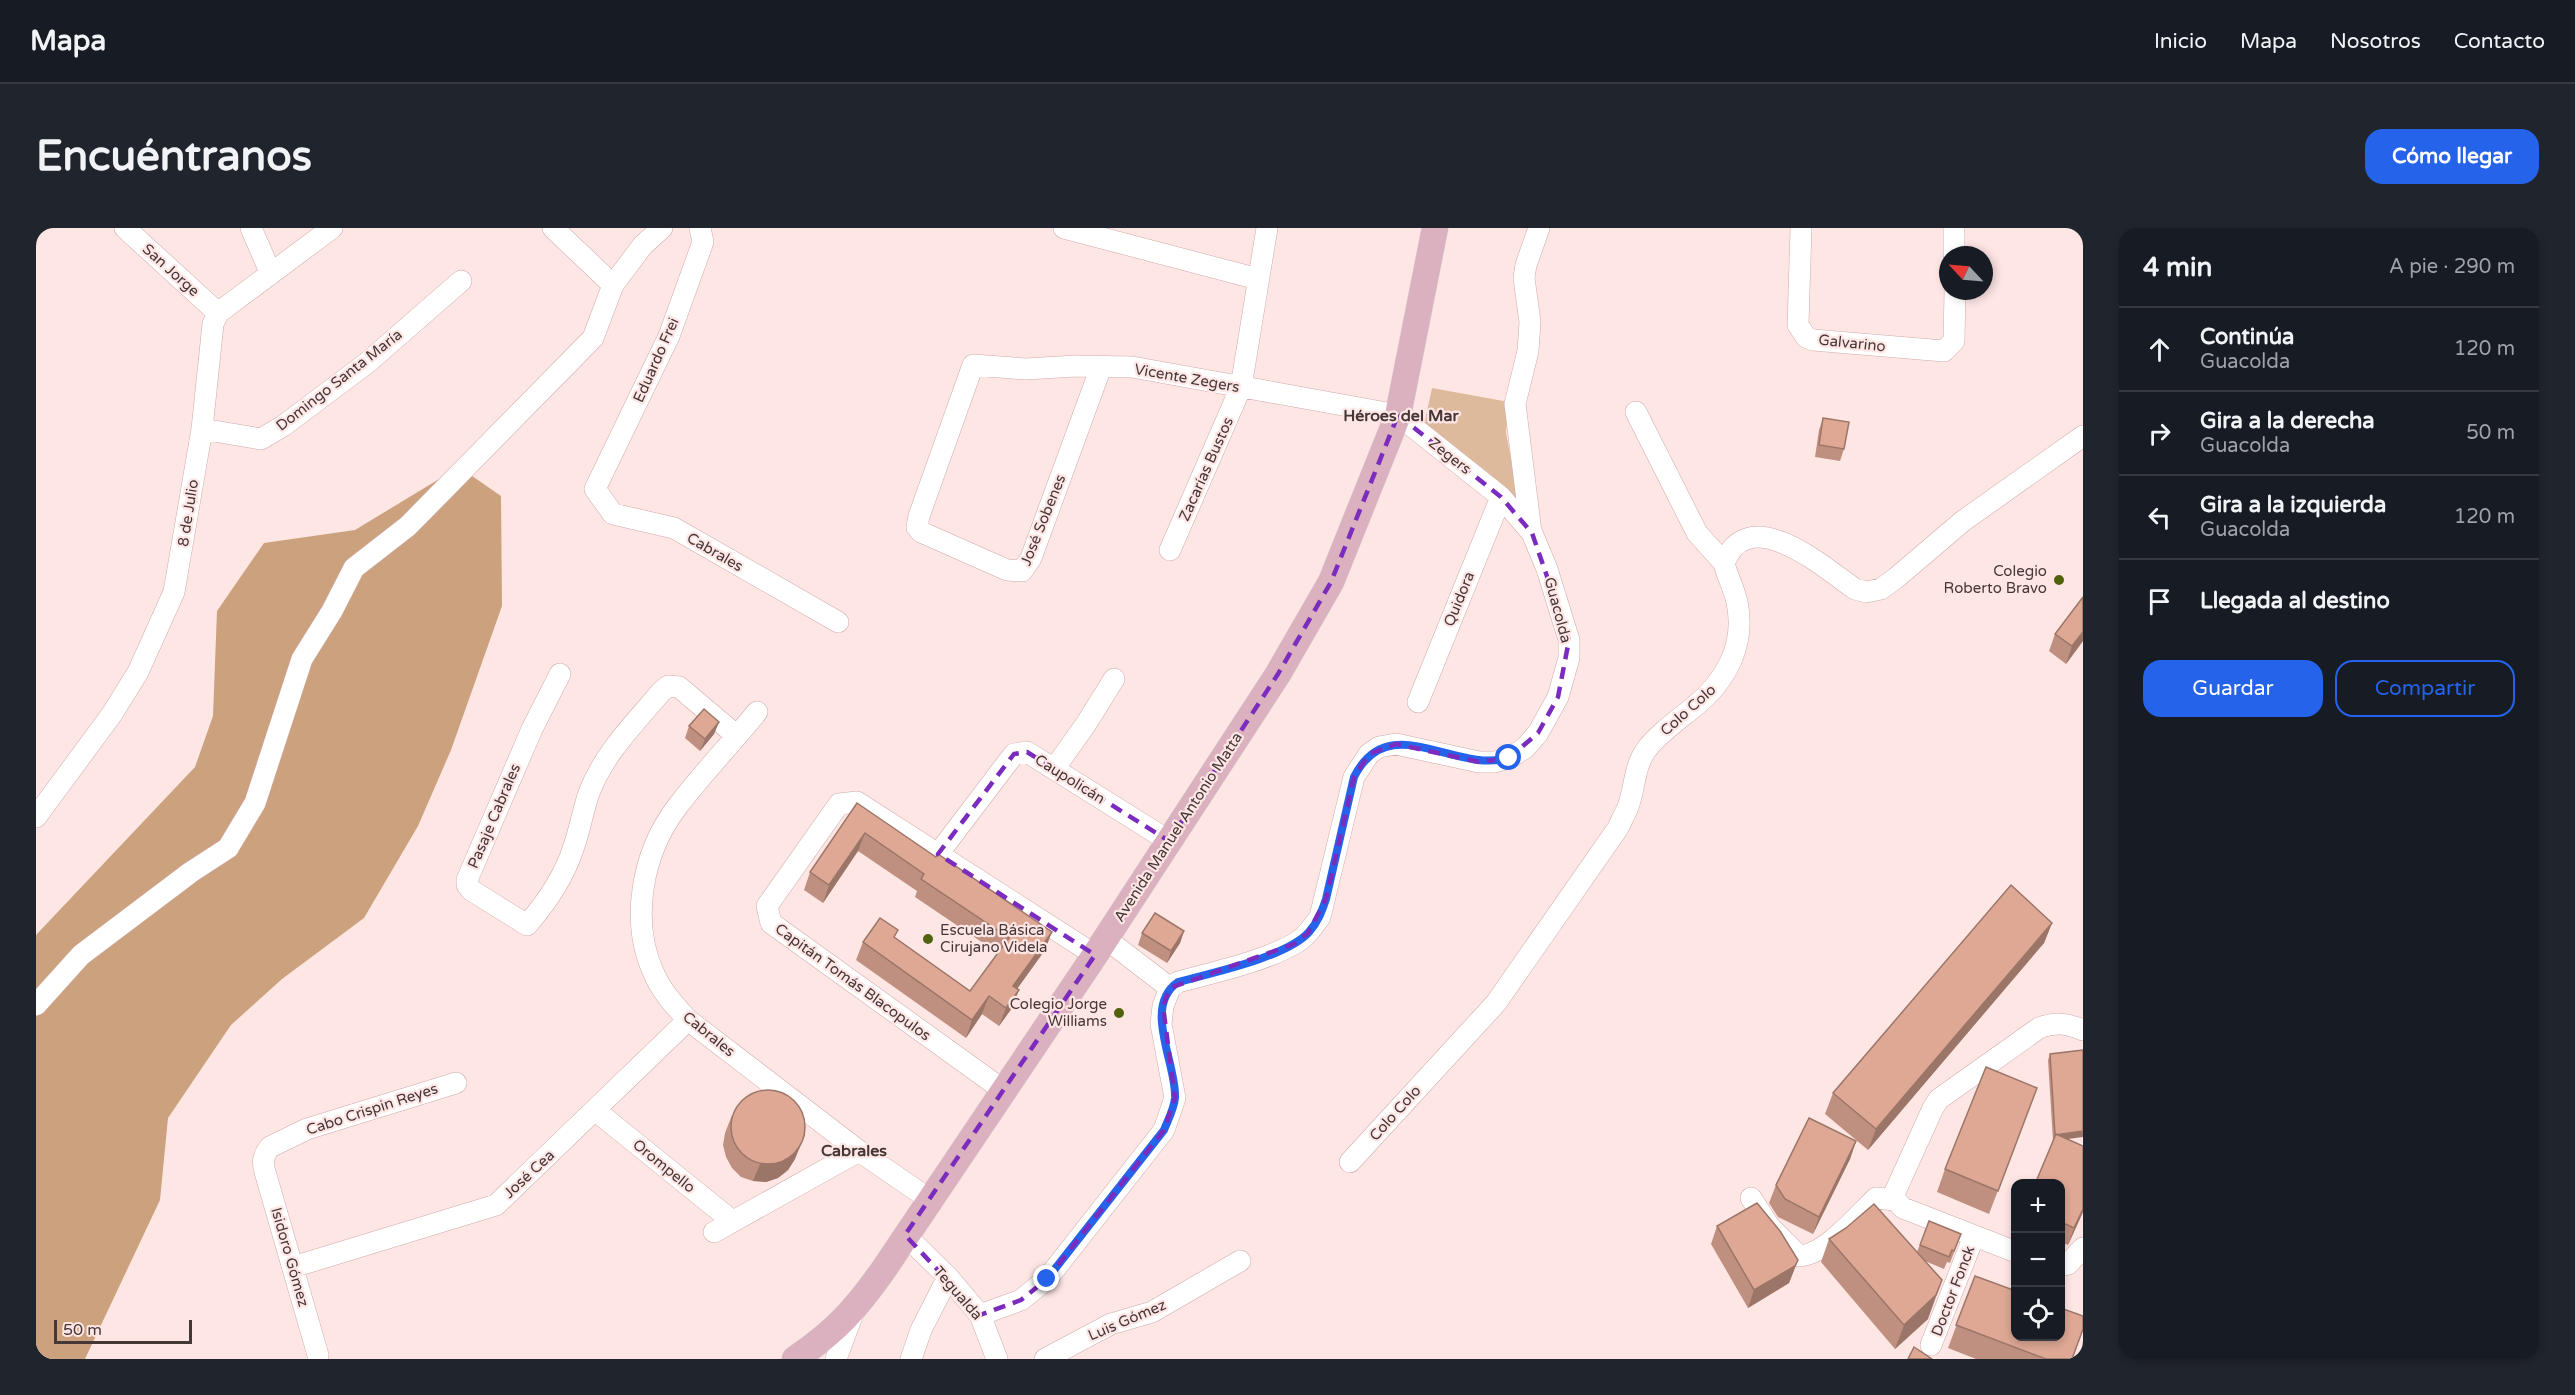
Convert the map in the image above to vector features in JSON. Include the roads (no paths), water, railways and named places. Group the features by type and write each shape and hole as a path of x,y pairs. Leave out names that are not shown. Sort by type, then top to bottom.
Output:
{"main road":[{"name":"Avenida Manuel Antonio Matta","path":"795,1359 854,1311 1169,841 1278,674 1331,582 1398,415 1435,228"}],"street":[{"name":"San Jorge","path":"125,228 218,313"},
{"path":"251,228 271,274"},
{"path":"218,313 228,303 332,228"},
{"path":"553,228 613,285"},
{"path":"36,1005 81,955 182,879 228,848 255,803 302,659 332,611 354,568 408,526 593,338 613,285 644,245 662,228"},
{"name":"Eduardo Frei","path":"595,489 669,336 703,242 700,228"},
{"path":"1064,228 1135,237 1258,279"},
{"name":"Zacarías Bustos","path":"1170,550 1241,387 1268,228"},
{"name":"Guacolda","path":"1170,988 1178,982 1242,964 1294,944 1308,933 1320,917 1326,899 1354,777 1369,754 1379,747 1396,744 1479,762 1495,762 1509,758 1526,748 1538,733 1558,697 1569,658 1569,639 1548,569 1532,533 1515,404 1528,351 1530,322 1524,278 1539,228"},
{"name":"Galvarino","path":"1800,228 1798,325 1806,337 1813,340 1944,351 1954,341 1955,300"},
{"path":"1954,228 1954,246"},
{"name":"Domingo Santa María","path":"202,429 261,439 283,426 367,363 461,281"},
{"name":"8 de Julio","path":"36,818 117,706 138,672 174,592 202,429 210,342 213,324 218,313"},
{"name":"Vicente Zegers","path":"973,365 1026,369 1132,367 1398,415"},
{"name":"José Sobenes","path":"973,365 917,527 927,536 1015,572 1022,571 1030,558 1101,367"},
{"path":"1636,412 1697,533 1724,562 1727,554 1735,546 1746,539 1763,536 1785,542 1855,589 1866,592 1881,589 1896,579 1963,521 2083,436"},
{"name":"Zegers","path":"1398,415 1501,497"},
{"name":"Cabrales","path":"595,489 613,514 674,528 838,622"},
{"name":"Guacolda","path":"1501,497 1532,533"},
{"name":"Quidora","path":"1418,702 1501,497"},
{"name":"Colo Colo","path":"1350,1162 1496,1003 1618,828 1628,807 1638,765 1645,751 1658,737 1709,695 1726,674 1736,649 1739,626 1737,603 1724,562"},
{"name":"Pasaje Cabrales","path":"560,674 532,729 467,879 467,885 471,890 527,925 549,896 564,870 574,847 590,792 603,764 617,743 668,686 679,687 737,736"},
{"path":"1054,769 1114,679"},
{"name":"Cabrales","path":"757,712 676,807 660,834 645,878 641,899 643,941 658,982 666,996 687,1020 859,1151 929,1199"},
{"name":"Caupolicán","path":"938,854 1014,754 1027,752 1169,841"},
{"name":"Capitán Tomás Blacopulos","path":"1003,1090 771,923 767,906 839,804 857,802 938,854 1100,946"},
{"path":"980,1315 1020,1300 1047,1279 1164,1130 1175,1098 1161,1024 1163,1006 1170,988 1100,946"},
{"name":"José Cea","path":"293,1267 496,1205 596,1111 687,1020"},
{"path":"1895,1200 1895,1192 1933,1108 1940,1099 2039,1028 2061,1023 2083,1030"},
{"name":"Cabo Crispin Reyes","path":"263,1159 270,1148 307,1129 456,1083"},
{"name":"Orompello","path":"596,1111 723,1226 859,1151"},
{"name":"Isidoro Gómez","path":"263,1159 318,1355"},
{"path":"1751,1198 1769,1226 1799,1256 1810,1256 1821,1249 1876,1198 1895,1200 1903,1208 2011,1250"},
{"name":"Tegualda","path":"905,1236 948,1277 980,1315 997,1359"},
{"name":"Doctor Fonck","path":"1931,1345 1974,1236"},
{"path":"2065,1265 2083,1248"},
{"name":"Luis Gómez","path":"1045,1359 1111,1324 1152,1312 1240,1261"},
{"path":"911,1359 921,1330 948,1277"},
{"path":"836,1359 854,1311"}],"place":[{"name":"Colegio Roberto Bravo","path":"2059,580"},
{"name":"Escuela Básica Cirujano Videla","path":"928,939"},
{"name":"Colegio Jorge Williams","path":"1119,1013"}],"district":[{"name":"Héroes del Mar","path":"1401,416"},
{"name":"Cabrales","path":"854,1151"}]}
